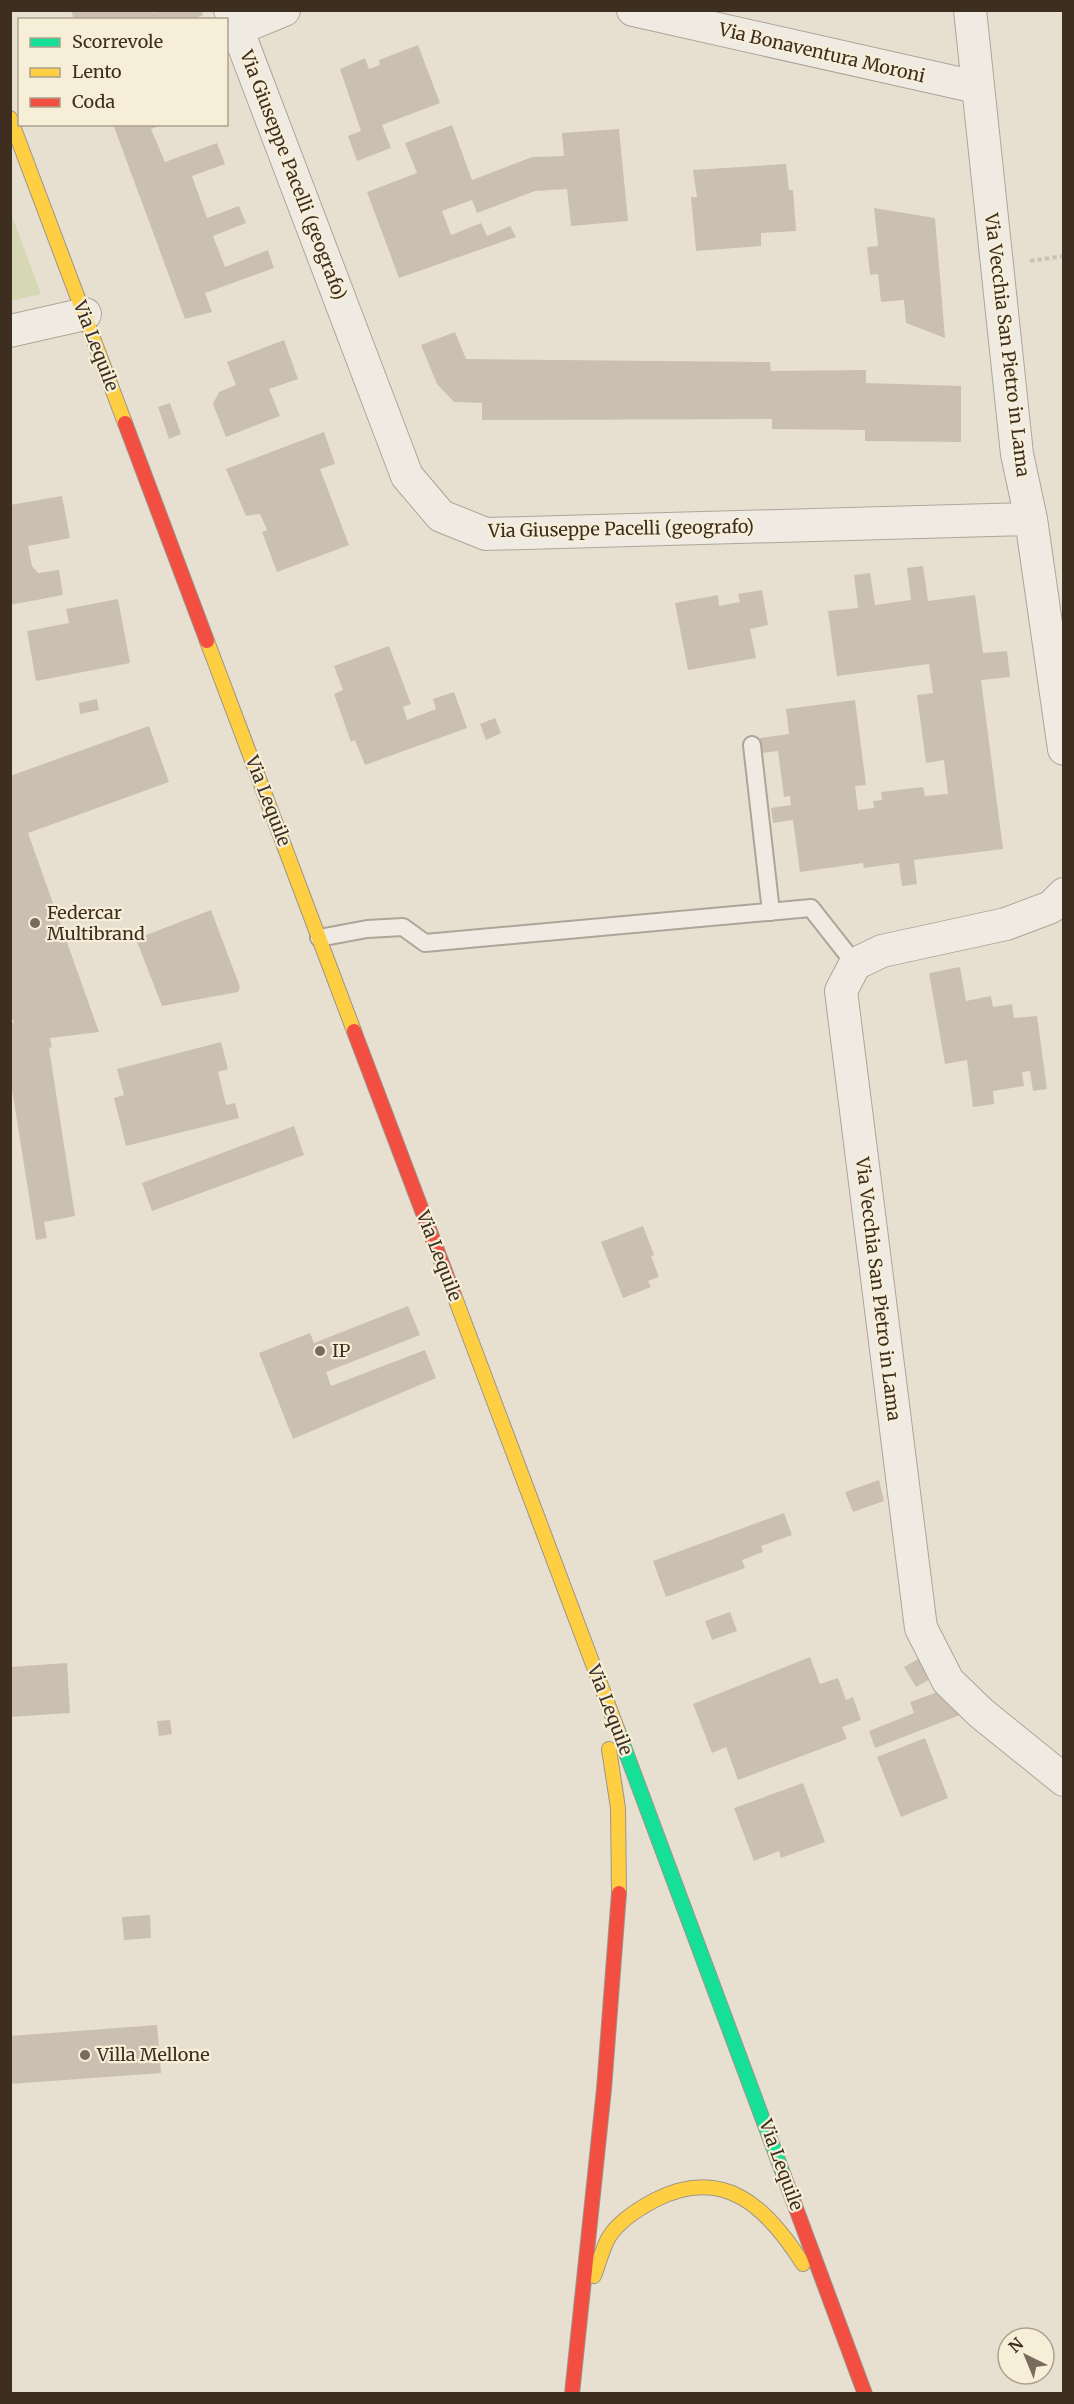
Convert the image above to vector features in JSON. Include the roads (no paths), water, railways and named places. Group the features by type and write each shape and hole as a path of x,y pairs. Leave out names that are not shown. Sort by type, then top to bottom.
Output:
{"main road":[{"name":"Via Lequile","path":"10,117 744,2062 837,2324 865,2394"},
{"path":"572,2394 579,2314 605,2096 618,1923 620,1836 618,1801 609,1752 573,1611"},
{"path":"579,2314 609,2237 632,2214 667,2191 695,2184 724,2188 758,2206 789,2238 837,2324"}],"street":[{"path":"231,24 284,10"},
{"name":"Via Bonaventura Moroni","path":"633,10 976,87"},
{"name":"Via Vecchia San Pietro in Lama","path":"970,10 976,87 1017,454 1031,519 1064,749"},
{"name":"Via Giuseppe Pacelli (geografo)","path":"231,24 407,476 441,516 486,534 1031,519"},
{"path":"10,332 84,314"},
{"path":"855,963 882,951 1006,924 1051,907 1064,894"},
{"name":"Via Vecchia San Pietro in Lama","path":"855,963 841,991 921,1629 948,1681 981,1713 1064,1780"}],"lane":[{"path":"752,745 771,912"},
{"path":"319,938 368,929 403,927 425,943 812,908 855,963"}],"place":[{"name":"Federcar Multibrand","path":"35,923"},
{"name":"IP","path":"320,1351"},
{"name":"Villa Mellone","path":"85,2055"}]}
